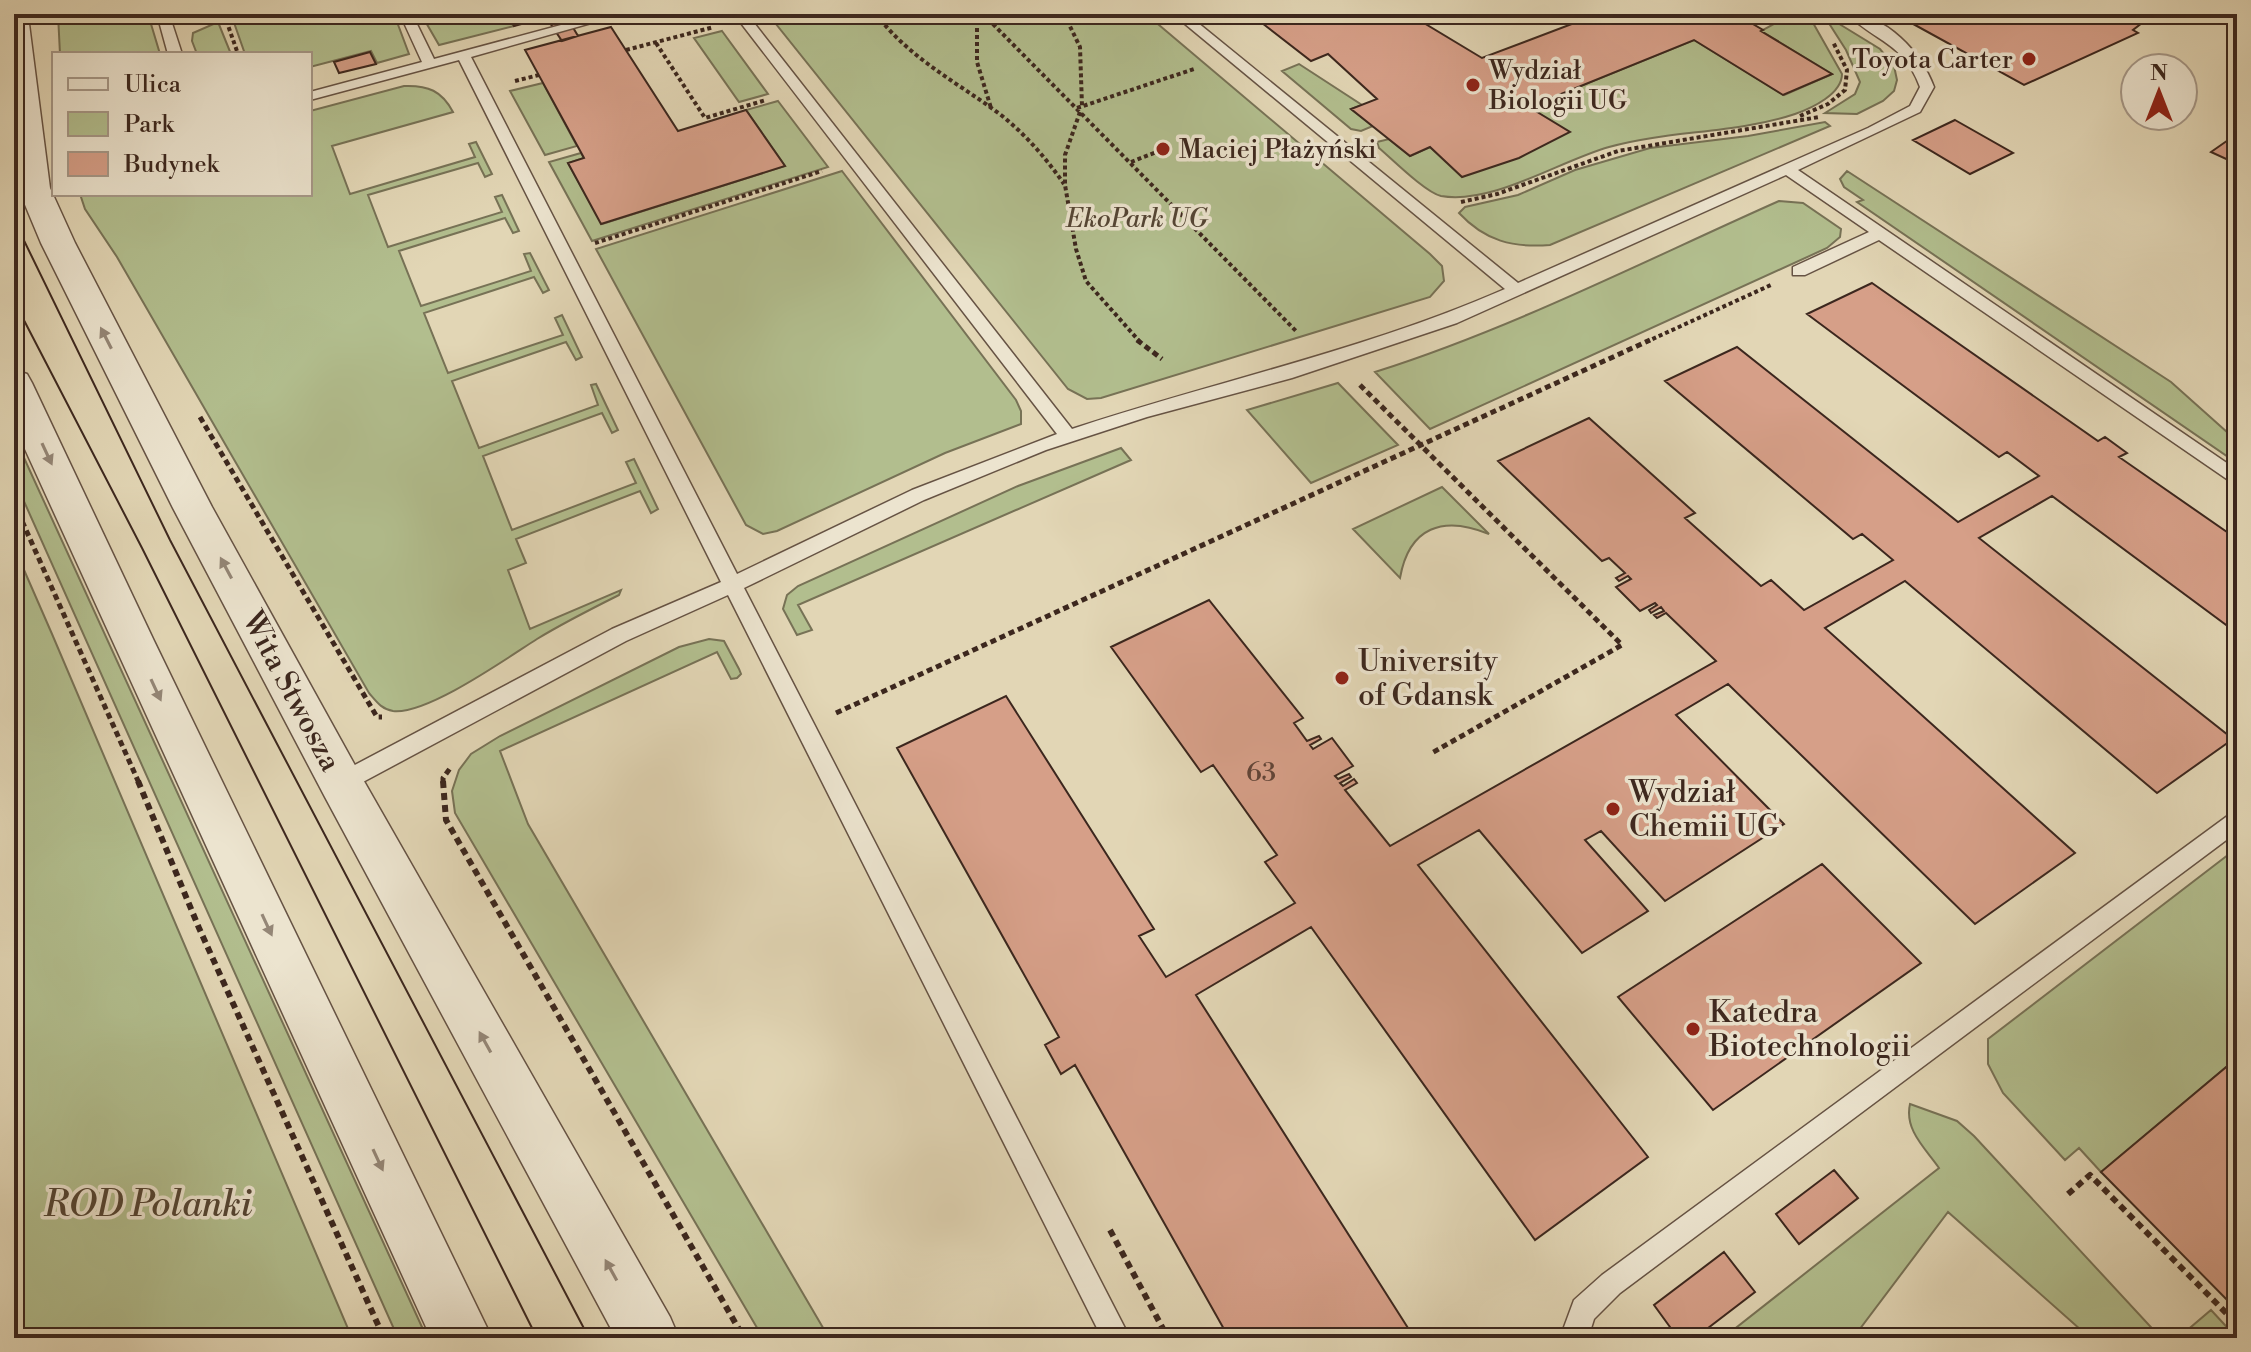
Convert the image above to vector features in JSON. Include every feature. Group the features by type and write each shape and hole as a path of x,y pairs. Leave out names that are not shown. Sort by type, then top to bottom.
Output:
{"street":[{"name":"Wita Stwosza","path":"14,16 34,188 58,243 186,494 341,783 649,1338"},
{"path":"14,383 132,641 462,1338"}],"lane":[{"path":"163,14 174,52"},
{"path":"406,14 430,64"},
{"path":"312,95 617,14"},
{"path":"740,14 1069,437"},
{"path":"1179,14 1517,290"},
{"path":"341,783 619,635 732,585 918,495 1143,412 1330,361 1451,319 1788,170 1915,109 1927,87 1922,70 1910,51 1853,14"},
{"path":"463,55 1116,1338"},
{"path":"1788,170 2237,479"},
{"path":"1799,271 1880,233"},
{"path":"1574,1338 1584,1310 1611,1284 2237,819"}],"path":[{"path":"224,14 237,52"},
{"path":"876,14 893,37 918,59 992,108 1046,156 1065,185"},
{"path":"977,14 973,42 979,79 992,108"},
{"path":"983,14 1299,334"},
{"path":"1064,14 1081,46 1084,64 1080,109 1065,155 1065,185 1076,249 1086,281 1137,340 1162,359"},
{"path":"1814,14 1822,26"},
{"path":"626,50 723,24"},
{"path":"1792,120 1818,109 1843,93 1850,78 1846,60 1830,37"},
{"path":"656,43 705,118 779,97"},
{"path":"1080,109 1195,68"},
{"path":"1453,203 1495,197 1556,171 1642,145 1826,117"},
{"path":"1131,162 1159,151"},
{"path":"586,246 854,161"},
{"path":"832,715 1424,446 1799,271"},
{"path":"1374,398 1622,645 1430,754"},
{"path":"14,503 111,715 199,928 384,1338"},
{"path":"2068,1194 2090,1175 2237,1324"}],"green space":[{"path":"58,14 148,14 159,52 60,52"},
{"path":"231,14 394,14 409,54 377,63 371,51 312,66 312,52 244,52"},
{"path":"421,14 507,14 514,26 439,45"},
{"name":"EkoPark UG","path":"768,14 1146,14 1430,254 1442,266 1444,281 1430,297 1101,398 1087,399 1068,389"},
{"path":"1792,14 1808,14 1842,74 1832,94 1795,114 1749,125 1655,137 1609,147 1504,188 1461,197 1441,196 1427,189 1379,148 1377,142 1389,139 1410,156 1430,147 1463,176 1529,107 1694,40 1784,95 1832,74 1761,31"},
{"path":"1823,14 1880,49 1894,66 1897,80 1894,91 1883,101 1857,114 1825,113 1855,94 1860,82 1846,50"},
{"path":"218,22 230,52 196,52 193,33"},
{"path":"722,31 768,94 739,102 694,38"},
{"path":"1299,64 1362,105 1351,109 1373,126 1361,131 1351,129 1282,71"},
{"path":"543,83 577,146 545,155 510,91"},
{"path":"404,86 420,87 439,94 453,112 332,146 350,194 475,157 469,144 476,142 492,174 485,177 478,163 368,195 388,247 502,212 495,197 502,195 519,231 513,233 505,218 399,251 421,306 531,271 524,254 530,253 549,290 543,293 534,277 424,313 448,373 563,335 555,318 562,315 582,357 576,360 566,342 452,381 479,448 598,405 591,385 596,384 618,430 612,433 602,413 483,456 512,530 636,483 626,462 634,459 658,509 651,513 640,491 516,539 526,563 508,570 530,629 621,590 619,595 547,633 446,695 408,710 393,711 382,707 369,693 117,257 85,209 81,196 312,196 312,110"},
{"path":"778,101 828,167 592,241 549,162 581,153 584,158 568,163 602,224 785,166 746,110"},
{"path":"1825,122 1830,126 1550,245 1500,241 1479,230 1459,213 1465,207 1518,195 1575,170 1650,148 1748,136"},
{"path":"842,171 1016,400 1021,411 1021,424 945,453 777,531 763,534 746,525 596,249"},
{"path":"1847,171 2171,382 2237,441 2237,463 1857,202 1863,200 1844,187 1840,179"},
{"path":"1779,201 1803,203 1841,229 1840,237 1827,248 1430,429 1375,372 1529,314"},
{"path":"1338,383 1398,445 1311,483 1247,410"},
{"path":"14,436 427,1338 398,1338 14,479"},
{"path":"1121,448 1131,460 798,605 812,630 797,635 783,609 787,595 798,586 1018,486"},
{"path":"1442,487 1489,534 1457,526 1431,530 1411,547 1400,578 1353,529"},
{"name":"ROD Polanki","path":"14,547 52,634 352,1338 14,1338"},
{"path":"709,639 724,641 741,674 737,678 731,679 717,652 500,751 528,824 829,1338 763,1338 455,813 452,791 459,770 471,754 500,736 679,647"},
{"path":"2237,848 2237,1058 2101,1172 2079,1148 2065,1160 2003,1093 1988,1064 1988,1039"},
{"path":"1910,1104 1957,1121 1974,1136 2161,1338 2090,1338 1948,1212 1853,1338 1723,1338 1939,1168 1913,1131"},
{"path":"2211,1310 2237,1338 2178,1338"}],"building":[{"path":"507,14 558,14 514,26"},
{"path":"565,14 578,36 562,41 546,17"},
{"name":"Wydział Biologii UG","path":"1277,14 1437,14 1419,20 1482,58 1598,14 1744,14 1751,18 1746,20 1761,31 1832,74 1783,95 1694,40 1529,107 1570,132 1519,158 1462,177 1430,147 1410,156 1351,109 1377,99 1328,54 1311,61 1258,20"},
{"name":"Toyota Carter","path":"1895,14 2148,14 2146,20 2133,30 2138,33 2024,85"},
{"path":"611,27 678,131 746,110 785,166 601,224 568,163 584,158 525,50"},
{"path":"370,52 376,64 339,73 334,62"},
{"path":"1955,120 2013,153 1970,174 1913,140"},
{"path":"2231,138 2237,140 2237,164 2211,152"},
{"name":"Wydział Chemii UG","path":"1872,283 2098,441 2105,437 2127,453 2119,457 2237,539 2237,633 2052,496 1979,538 2233,739 2157,793 1905,581 1825,628 2075,853 1975,924 1728,684 1676,715 1784,824 1665,901 1601,831 1585,840 1648,911 1582,953 1479,830 1418,865 1648,1157 1535,1240 1311,927 1196,995 1408,1328 1395,1338 1229,1338 1075,1065 1061,1074 1045,1045 1059,1037 897,748 1006,696 1154,929 1139,936 1166,977 1295,903 1265,862 1277,855 1213,765 1201,772 1111,647 1209,600 1303,718 1294,723 1307,741 1319,736 1321,739 1310,745 1313,749 1332,738 1353,766 1335,776 1338,779 1349,774 1351,777 1340,783 1343,786 1354,779 1357,783 1345,790 1390,846 1716,661 1666,613 1657,618 1654,615 1664,611 1661,607 1651,613 1649,610 1657,605 1655,603 1640,611 1616,587 1631,579 1628,576 1619,581 1616,578 1625,573 1609,558 1602,561 1498,461 1589,418 1695,513 1685,518 1761,586 1771,580 1804,610 1893,560 1862,534 1853,539 1665,381 1737,347 1958,522 2039,476 2007,452 1999,457 1807,314"},
{"path":"1822,864 1921,963 1713,1110 1618,997"},
{"path":"2237,1058 2237,1310 2101,1172"},
{"path":"1834,1170 1858,1198 1799,1244 1776,1214"},
{"path":"1724,1252 1755,1292 1695,1338 1678,1338 1654,1305"}],"tram line":[{"path":"14,220 170,540 589,1338"},
{"path":"14,301 142,548 537,1338"}],"place":[{"name":"Toyota Carter","path":"2029,59"},
{"name":"Wydział Biologii UG","path":"1473,85"},
{"name":"Maciej Płażyński","path":"1163,149"},
{"name":"University of Gdansk","path":"1342,678"},
{"name":"Wydział Chemii UG","path":"1613,809"},
{"name":"Katedra Biotechnologii","path":"1693,1029"}]}
